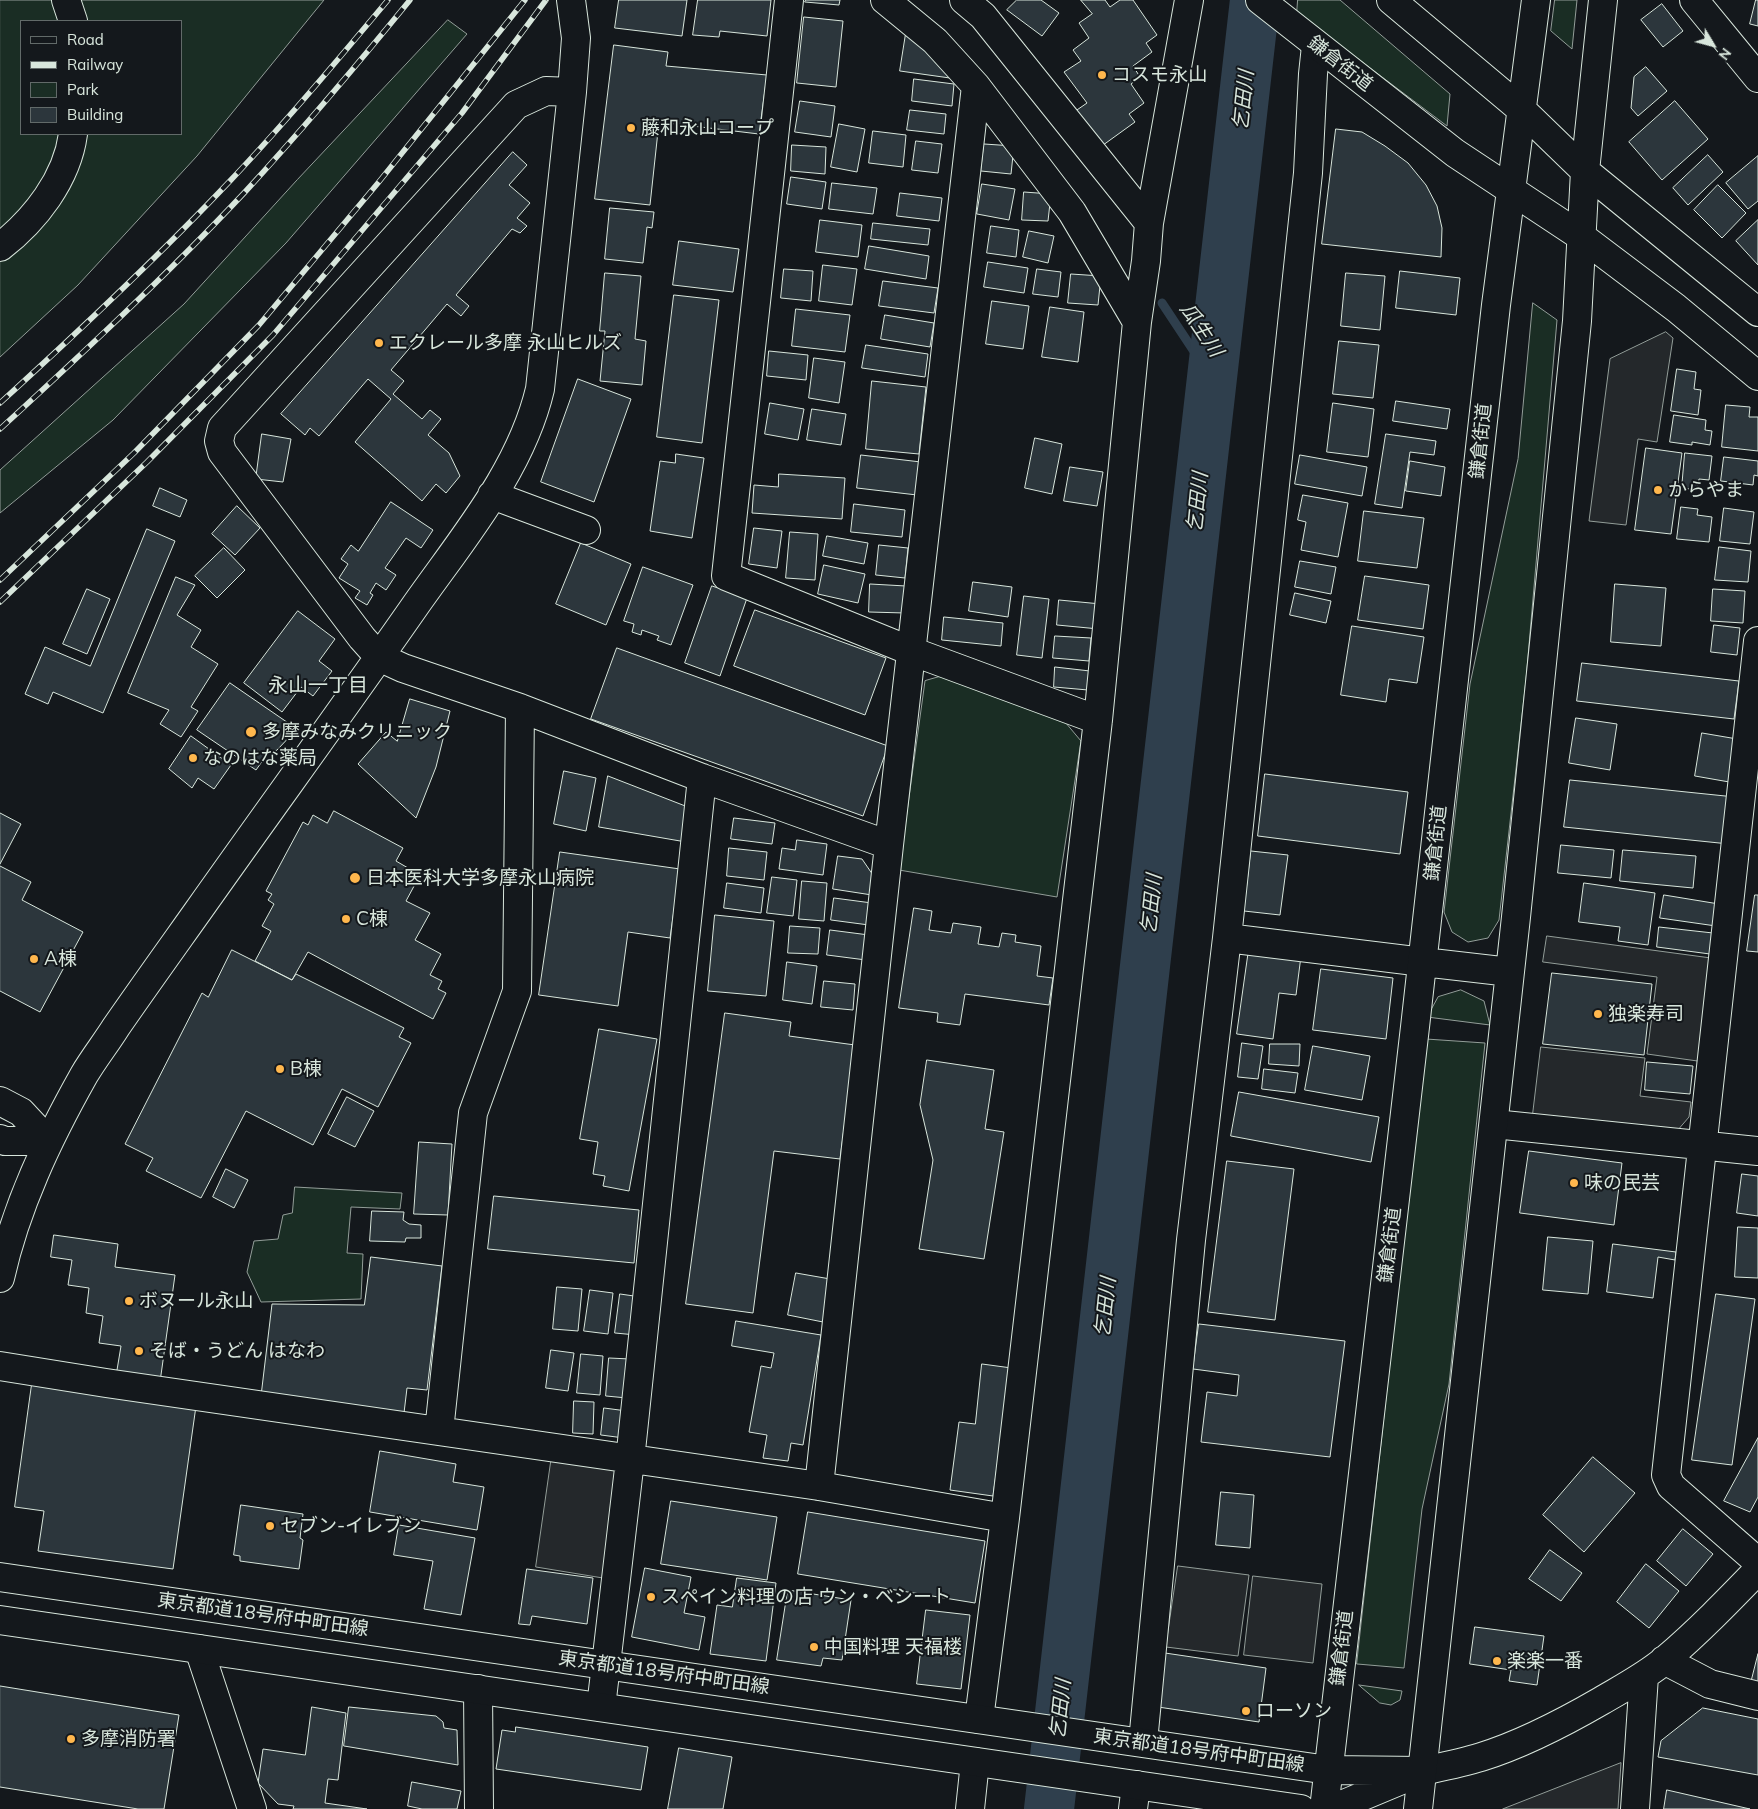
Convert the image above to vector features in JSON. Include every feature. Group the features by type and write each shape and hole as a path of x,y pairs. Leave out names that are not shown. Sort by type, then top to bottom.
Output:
{"street":[{"path":"66,0 73,20"},
{"path":"0,1278 22,1202 48,1140 85,1074 131,1005 492,495 525,437 534,413 540,388 572,92 576,38 571,0"},
{"path":"789,0 726,576 911,651 1098,720"},
{"path":"885,0 936,41 976,86 1072,212 1137,322"},
{"path":"964,0 983,16 1149,223"},
{"path":"990,1720 1005,1518 1098,720 1137,322 1146,261 1149,223 1189,0"},
{"name":"鎌倉街道","path":"1260,0 1455,154 1511,191 1496,305 1423,962 1324,1809"},
{"path":"1391,0 1522,110 1585,171 1758,312"},
{"path":"1536,0 1511,191 1582,237 1676,308 1758,376"},
{"path":"1418,1809 1494,1124 1577,321 1585,171 1603,0"},
{"path":"1694,0 1758,78"},
{"path":"1143,1742 1191,1240 1228,938 1308,173 1313,74 1307,38"},
{"path":"819,1486 889,845 976,86"},
{"path":"572,92 546,91 516,106 222,428 219,441 222,452 362,638 379,657 403,668 520,708 702,778 889,845"},
{"path":"0,247 23,227 50,192 61,172 72,143 73,135"},
{"path":"492,495 586,530"},
{"path":"1758,641 1666,1475 1671,1486 1758,1562"},
{"path":"439,1431 473,1114 517,991 520,708"},
{"path":"601,1707 630,1460 702,778"},
{"path":"1228,938 1510,972"},
{"path":"0,1101 21,1112 48,1140"},
{"path":"1494,1124 1758,1151"},
{"path":"0,1139 5,1141 48,1140"},
{"path":"0,1366 630,1460 819,1486 1005,1518"},
{"path":"1332,1809 1422,1771 1480,1758 1512,1746 1564,1722 1654,1668 1713,1617 1758,1570"},
{"name":"東京都道18号府中町田線","path":"0,1577 1328,1770 1422,1771"},
{"path":"0,1620 1108,1781 1135,1797 1301,1809"},
{"path":"199,1649 252,1809"},
{"path":"1654,1668 1758,1696"},
{"path":"1635,1809 1654,1668"},
{"path":"478,1689 479,1809"},
{"path":"970,1809 986,1763"}],"green space":[{"path":"0,0 324,0 197,156 78,285 0,357"},
{"path":"1298,0 1340,0 1450,94 1447,126 1297,13"},
{"path":"1555,0 1577,0 1572,49 1551,31"},
{"path":"448,20 467,34 286,243 113,420 0,513 0,470 184,304 297,180"},
{"path":"1533,303 1557,320 1526,680 1499,920 1488,938 1468,942 1452,932 1444,912 1470,684 1518,459"},
{"path":"942,676 1060,716 1081,741 1057,897 899,870 925,681"},
{"path":"1461,990 1484,1001 1490,1025 1427,1017 1438,997"},
{"path":"1426,1039 1485,1043 1449,1384 1422,1509 1404,1668 1357,1664"},
{"path":"295,1187 402,1193 400,1209 351,1207 347,1253 363,1254 361,1299 261,1302 247,1272 254,1241 278,1239 283,1215 292,1213"},
{"path":"1359,1685 1402,1691 1400,1700 1391,1705 1380,1703"}],"shaded area":[{"path":"1666,332 1673,338 1657,442 1638,439 1626,525 1589,521 1610,359"},
{"path":"1547,936 1726,960 1712,1063 1647,1054 1657,977 1543,962"},
{"path":"1541,1047 1645,1058 1640,1096 1691,1102 1689,1117 1677,1131 1533,1114"},
{"path":"553,1448 630,1460 615,1580 536,1567"},
{"path":"1178,1566 1249,1575 1238,1656 1166,1647"},
{"path":"1253,1576 1322,1584 1313,1663 1244,1655"},
{"path":"1621,1763 1618,1809 1503,1809"}],"building":[{"path":"619,0 687,0 682,36 615,28"},
{"path":"698,0 771,0 767,36 720,31 719,37 693,35"},
{"path":"806,0 840,0 839,5 805,2"},
{"path":"1017,0 1041,0 1059,13 1042,36 1007,10"},
{"name":"コスモ永山","path":"1081,0 1105,0 1110,7 1120,0 1133,0 1157,35 1146,43 1152,52 1133,66 1140,77 1131,84 1144,103 1129,114 1135,122 1099,148 1074,112 1087,103 1064,72 1081,61 1073,50 1089,38 1079,23 1092,14"},
{"path":"1756,0 1758,0 1758,26 1750,24"},
{"path":"1662,4 1683,31 1663,47 1641,20"},
{"path":"804,17 843,21 836,87 797,83"},
{"path":"906,33 957,79 900,71"},
{"name":"藤和永山コープ","path":"614,45 668,52 666,66 767,75 759,134 659,122 650,205 595,199"},
{"path":"1646,67 1667,91 1638,116 1631,108 1634,77"},
{"path":"914,79 954,84 952,106 912,101"},
{"path":"800,101 835,106 831,137 795,132"},
{"path":"1675,101 1708,139 1662,180 1629,142"},
{"path":"910,110 946,114 944,134 907,130"},
{"path":"839,124 865,129 857,172 831,167"},
{"path":"1336,129 1362,132 1408,163 1426,185 1437,206 1442,228 1441,257 1322,244"},
{"path":"873,131 906,135 903,167 869,163"},
{"path":"916,141 942,144 938,173 912,170"},
{"path":"984,144 1014,146 1011,174 981,171"},
{"path":"792,145 826,147 825,174 791,171"},
{"name":"エクレール多摩 永山ヒルズ","path":"513,152 527,165 509,185 530,203 517,218 527,226 520,233 512,229 456,295 469,306 461,316 447,304 391,370 404,381 393,394 422,419 430,410 441,419 428,435 449,453 460,476 446,493 436,484 422,501 355,442 391,399 368,379 319,436 310,428 305,435 281,414"},
{"path":"1708,155 1723,172 1688,205 1673,188"},
{"path":"1758,156 1758,201 1748,209 1726,183"},
{"path":"791,177 826,182 822,209 787,204"},
{"path":"832,183 877,188 873,214 829,209"},
{"path":"982,184 1015,189 1009,220 977,214"},
{"path":"1718,185 1746,213 1722,238 1694,210"},
{"path":"1024,192 1051,194 1048,221 1022,220"},
{"path":"900,193 942,198 939,221 897,216"},
{"path":"610,208 654,212 652,228 647,227 643,263 605,259"},
{"path":"820,220 862,225 858,257 816,252"},
{"path":"1758,220 1758,265 1736,241"},
{"path":"873,223 930,229 928,245 871,239"},
{"path":"991,226 1019,230 1016,257 987,253"},
{"path":"1029,231 1054,236 1048,263 1023,257"},
{"path":"679,241 739,249 733,292 673,285"},
{"path":"869,246 929,256 926,279 865,269"},
{"path":"988,262 1028,268 1024,293 984,287"},
{"path":"823,265 857,269 852,305 819,301"},
{"path":"784,269 813,271 811,301 781,298"},
{"path":"1037,269 1061,272 1058,297 1033,294"},
{"path":"1400,271 1460,278 1456,315 1396,308"},
{"path":"605,273 641,276 635,339 646,341 642,385 600,381 605,331 600,331"},
{"path":"1346,273 1385,276 1380,330 1341,326"},
{"path":"1071,274 1101,276 1098,305 1068,303"},
{"path":"883,281 938,288 934,313 879,306"},
{"path":"674,295 719,300 702,443 657,437"},
{"path":"992,301 1029,306 1023,349 986,344"},
{"path":"1050,307 1084,312 1078,362 1042,357"},
{"path":"796,309 850,315 845,352 792,346"},
{"path":"885,315 934,323 930,347 881,339"},
{"path":"1339,341 1379,345 1373,398 1333,394"},
{"path":"866,345 928,354 925,377 862,368"},
{"path":"769,351 808,355 806,380 767,376"},
{"path":"814,358 845,362 839,403 809,398"},
{"path":"1677,369 1696,372 1694,389 1701,390 1698,415 1671,411"},
{"path":"578,379 631,399 594,502 541,482"},
{"path":"872,381 926,387 919,454 866,449"},
{"path":"1396,401 1450,409 1447,429 1393,421"},
{"path":"770,403 804,409 798,440 765,434"},
{"path":"1333,403 1374,409 1368,457 1327,452"},
{"path":"1726,405 1750,407 1749,417 1758,417 1758,451 1722,447"},
{"path":"812,409 846,414 841,445 807,440"},
{"path":"1674,415 1706,420 1705,430 1712,431 1710,445 1692,442 1692,445 1670,442"},
{"path":"262,434 291,439 283,482 256,479"},
{"path":"1386,434 1436,441 1434,455 1410,452 1402,508 1375,504"},
{"path":"1035,438 1062,444 1052,494 1025,488"},
{"path":"1646,448 1682,453 1671,534 1635,530"},
{"path":"1685,453 1712,456 1709,480 1699,479 1697,490 1682,488"},
{"path":"676,454 704,458 692,538 650,531 660,461 675,463"},
{"path":"861,455 921,462 917,495 857,488"},
{"path":"1300,455 1367,467 1362,496 1295,484"},
{"path":"1724,457 1758,461 1758,476 1754,475 1753,485 1721,481"},
{"path":"1410,461 1445,467 1441,496 1406,491"},
{"path":"1070,467 1103,472 1097,506 1064,501"},
{"path":"779,474 845,478 842,519 752,513 754,485 778,487"},
{"path":"160,488 187,500 180,517 153,506"},
{"path":"1303,495 1348,503 1338,557 1301,550 1306,522 1298,520"},
{"path":"391,502 433,530 421,548 406,538 385,568 396,575 386,590 376,583 370,593 373,595 367,605 355,598 360,591 339,578 348,564 341,559 351,545 358,551"},
{"path":"854,504 905,510 902,537 851,532"},
{"path":"237,506 260,528 235,555 212,534"},
{"path":"1681,507 1698,509 1697,515 1712,517 1709,542 1677,539"},
{"path":"1724,508 1754,512 1750,544 1720,541"},
{"path":"1364,511 1424,518 1417,568 1358,561"},
{"path":"754,528 782,531 777,568 749,564"},
{"path":"147,529 175,541 103,713 53,692 48,704 25,694 45,647 90,666"},
{"path":"790,532 818,534 815,580 786,578"},
{"path":"827,536 868,543 864,564 823,556"},
{"path":"581,543 631,564 606,625 556,604"},
{"path":"879,545 908,548 905,578 876,575"},
{"path":"1719,547 1751,551 1748,582 1715,580"},
{"path":"224,548 245,570 217,598 195,576"},
{"path":"1300,561 1336,567 1331,594 1295,587"},
{"path":"824,565 865,574 858,603 818,594"},
{"path":"643,567 693,585 671,645 657,640 659,636 642,630 641,635 632,632 634,624 624,621"},
{"path":"1365,576 1429,585 1423,629 1358,620"},
{"path":"176,577 195,585 177,615 201,630 191,647 218,664 191,707 198,711 181,737 160,724 169,710 128,693"},
{"path":"973,582 1012,587 1008,617 969,611"},
{"path":"870,584 906,586 905,613 869,612"},
{"path":"1615,584 1666,588 1661,646 1611,642"},
{"path":"712,586 747,598 720,676 685,663"},
{"path":"87,589 110,599 87,654 63,644"},
{"path":"1713,589 1745,591 1743,623 1711,621"},
{"path":"1295,593 1331,601 1326,623 1290,615"},
{"path":"1024,596 1049,599 1042,658 1017,655"},
{"path":"1059,600 1101,604 1099,629 1057,625"},
{"path":"755,610 886,658 865,715 734,666"},
{"path":"298,611 335,639 319,661 332,671 313,696 301,687 282,712 244,683"},
{"path":"944,617 1003,623 1001,646 942,640"},
{"path":"1714,625 1740,628 1737,655 1711,652"},
{"path":"1352,626 1424,637 1417,683 1389,679 1386,702 1341,695"},
{"path":"1055,636 1091,638 1089,661 1053,658"},
{"path":"617,648 888,746 863,816 591,719"},
{"path":"1582,663 1739,681 1734,719 1577,701"},
{"path":"1055,667 1090,671 1088,690 1054,687"},
{"path":"230,683 297,729 277,750 270,755 268,753 256,770 197,730"},
{"path":"410,699 450,711 436,767 416,818 358,764 386,732 397,741"},
{"path":"1576,718 1617,724 1610,770 1569,763"},
{"path":"1702,733 1743,740 1735,783 1695,776"},
{"path":"191,736 231,765 214,789 198,778 192,788 169,769"},
{"path":"564,771 596,778 586,831 554,824"},
{"path":"1265,774 1408,792 1400,854 1258,836"},
{"path":"608,776 693,809 686,842 599,827"},
{"path":"1570,780 1735,797 1729,844 1564,827"},
{"name":"C棟","path":"334,811 403,848 396,861 420,875 406,901 430,913 415,940 441,954 430,975 442,981 438,989 446,993 433,1019 308,952 292,980 255,961 271,931 262,926 274,904 268,900 272,894 266,891 303,822 308,825 313,815 327,823"},
{"path":"0,813 21,824 0,864"},
{"path":"734,818 775,823 772,844 731,839"},
{"path":"797,840 827,844 823,875 779,869 782,848 795,850"},
{"path":"1561,845 1614,850 1611,878 1558,873"},
{"path":"729,848 767,852 764,880 727,876"},
{"path":"1623,850 1696,856 1693,888 1620,881"},
{"path":"1251,851 1288,855 1280,915 1244,911"},
{"path":"560,852 680,869 670,938 628,932 618,1006 539,995"},
{"path":"838,856 862,859 875,878 872,895 833,889"},
{"name":"A棟","path":"0,866 31,882 22,900 83,932 40,1012 0,991"},
{"path":"772,877 797,880 793,916 767,913"},
{"path":"802,881 827,883 824,921 799,919"},
{"path":"727,883 764,888 761,913 724,908"},
{"path":"1584,883 1655,893 1648,945 1618,941 1620,927 1579,922"},
{"path":"1664,895 1719,904 1716,926 1660,918"},
{"path":"1755,895 1758,895 1758,952 1747,951"},
{"path":"834,898 872,903 869,925 831,920"},
{"path":"914,908 932,911 929,930 951,933 953,923 981,927 978,944 999,947 1002,933 1016,935 1015,942 1041,946 1037,976 1053,978 1049,1005 965,994 960,1025 937,1022 938,1013 899,1008"},
{"path":"715,915 774,921 766,996 708,991"},
{"path":"790,926 820,928 818,954 788,953"},
{"path":"1659,927 1713,933 1710,954 1657,947"},
{"path":"830,930 869,935 866,960 827,955"},
{"path":"1249,949 1301,956 1296,995 1279,993 1273,1039 1237,1034"},
{"name":"B棟","path":"232,950 292,980 296,974 404,1028 399,1037 411,1043 378,1107 342,1089 313,1145 246,1111 201,1198 146,1171 153,1158 125,1144 202,993 208,997"},
{"path":"787,962 817,966 812,1004 783,1000"},
{"path":"1321,969 1393,978 1386,1039 1313,1030"},
{"name":"独楽寿司","path":"1552,973 1652,984 1644,1055 1543,1044"},
{"path":"824,981 855,984 853,1010 821,1007"},
{"path":"725,1013 791,1022 789,1036 855,1045 840,1159 774,1151 753,1313 686,1304"},
{"path":"599,1029 657,1039 629,1191 603,1186 605,1176 593,1174 598,1142 580,1139"},
{"path":"1242,1043 1263,1046 1258,1079 1238,1077"},
{"path":"1270,1044 1300,1044 1299,1066 1269,1064"},
{"path":"1313,1046 1370,1056 1362,1100 1305,1090"},
{"path":"927,1060 994,1070 985,1129 1004,1132 984,1259 919,1249 933,1160 920,1105"},
{"path":"1647,1062 1693,1066 1690,1094 1645,1090"},
{"path":"1264,1069 1298,1073 1295,1093 1262,1089"},
{"path":"1239,1092 1379,1117 1371,1162 1231,1136"},
{"path":"347,1097 374,1111 355,1147 328,1134"},
{"path":"419,1142 452,1144 448,1215 414,1214"},
{"path":"1529,1151 1622,1163 1614,1225 1520,1213"},
{"path":"1227,1161 1294,1169 1275,1320 1208,1312"},
{"path":"226,1169 248,1180 234,1208 213,1197"},
{"path":"1742,1174 1758,1176 1758,1216 1737,1213"},
{"path":"494,1196 639,1210 634,1263 488,1249"},
{"path":"372,1211 404,1212 403,1220 409,1224 421,1225 421,1238 406,1238 405,1242 370,1241"},
{"path":"1738,1227 1758,1228 1758,1278 1735,1277"},
{"name":"ボヌール永山","path":"54,1235 118,1244 115,1267 175,1275 160,1382 116,1376 121,1346 99,1343 103,1316 86,1313 89,1288 68,1285 72,1260 51,1257"},
{"path":"1548,1237 1593,1241 1588,1294 1543,1290"},
{"path":"1613,1244 1676,1252 1675,1260 1658,1257 1653,1298 1607,1292"},
{"path":"371,1257 442,1266 427,1390 407,1388 404,1413 261,1396 272,1304 364,1305"},
{"path":"796,1273 836,1280 828,1323 788,1315"},
{"path":"557,1287 582,1289 578,1331 553,1329"},
{"path":"590,1290 613,1293 608,1334 584,1331"},
{"path":"620,1294 641,1297 636,1335 615,1333"},
{"path":"1716,1294 1755,1299 1732,1465 1692,1460"},
{"path":"736,1321 821,1335 803,1445 791,1443 788,1461 763,1458 767,1435 749,1432 761,1366 771,1368 774,1353 732,1346"},
{"path":"1199,1324 1345,1341 1330,1457 1201,1442 1207,1392 1237,1396 1239,1375 1193,1369"},
{"path":"551,1350 574,1353 568,1391 546,1388"},
{"path":"581,1354 603,1356 600,1395 577,1393"},
{"path":"609,1358 630,1359 627,1398 606,1396"},
{"path":"982,1364 1019,1369 1002,1431 993,1496 950,1490 959,1422 975,1424"},
{"path":"32,1384 196,1406 173,1569 38,1551 44,1511 15,1507"},
{"path":"574,1401 594,1402 593,1434 573,1433"},
{"path":"604,1408 627,1411 624,1438 601,1435"},
{"path":"1758,1438 1758,1497 1750,1512 1724,1501"},
{"path":"380,1451 456,1464 453,1482 484,1487 477,1530 370,1512"},
{"path":"1593,1457 1635,1493 1584,1552 1543,1515"},
{"path":"1221,1492 1254,1495 1250,1548 1216,1545"},
{"path":"671,1501 777,1517 767,1580 661,1564"},
{"name":"セブン-イレブン","path":"241,1505 303,1514 300,1538 303,1540 299,1569 240,1561 240,1556 234,1555"},
{"path":"808,1512 985,1541 975,1603 798,1574"},
{"path":"399,1525 475,1538 461,1615 424,1609 433,1561 394,1555"},
{"path":"1683,1529 1713,1554 1686,1586 1657,1561"},
{"path":"1550,1550 1582,1573 1561,1601 1529,1579"},
{"path":"1646,1564 1679,1591 1649,1628 1617,1602"},
{"path":"645,1568 691,1577 684,1613 705,1617 699,1650 632,1637"},
{"path":"527,1569 593,1578 587,1624 532,1616 530,1625 519,1624"},
{"path":"737,1578 776,1583 766,1661 710,1654 717,1605 732,1607"},
{"path":"788,1590 851,1600 842,1660 823,1658 821,1666 777,1660"},
{"path":"926,1610 970,1615 961,1689 917,1684"},
{"path":"1475,1627 1544,1636 1537,1685 1509,1681 1511,1670 1470,1664"},
{"path":"1165,1653 1266,1668 1259,1722 1158,1707"},
{"path":"1758,1654 1758,1684 1751,1683"},
{"path":"0,1686 179,1715 164,1809 138,1809 0,1787"},
{"path":"312,1707 346,1713 338,1780 328,1779 325,1803 367,1809 293,1809 294,1806 278,1804 258,1783 263,1749 305,1755"},
{"path":"349,1707 436,1716 443,1722 444,1728 457,1730 458,1765 344,1746"},
{"path":"1703,1708 1758,1719 1758,1775 1658,1757 1661,1741"},
{"path":"516,1727 648,1747 641,1790 496,1769 502,1730 515,1732"},
{"path":"679,1748 732,1757 723,1809 668,1809"},
{"path":"412,1782 461,1791 457,1809 422,1809 408,1806"},
{"path":"1667,1790 1750,1809 1664,1809"}],"waterway":[{"name":"乞田川","path":"1049,1809 1255,0"},
{"name":"瓜生川","path":"1162,303 1211,377"}],"railway":[{"path":"0,403 116,295 201,211 290,115 388,0"},
{"path":"0,429 125,313 216,223 350,73 410,0"},
{"path":"0,580 134,453 259,325 378,183 525,0"},
{"path":"0,602 147,462 273,335 462,113 546,0"}],"place":[{"name":"コスモ永山","path":"1102,75"},
{"name":"藤和永山コープ","path":"631,128"},
{"name":"エクレール多摩 永山ヒルズ","path":"379,343"},
{"name":"からやま","path":"1658,490"},
{"name":"多摩みなみクリニック","path":"251,732"},
{"name":"なのはな薬局","path":"193,758"},
{"name":"日本医科大学多摩永山病院","path":"355,878"},
{"name":"C棟","path":"346,919"},
{"name":"A棟","path":"34,959"},
{"name":"独楽寿司","path":"1598,1014"},
{"name":"B棟","path":"280,1069"},
{"name":"味の民芸","path":"1574,1183"},
{"name":"ボヌール永山","path":"129,1301"},
{"name":"そば・うどん はなわ","path":"139,1351"},
{"name":"セブン-イレブン","path":"270,1526"},
{"name":"スペイン料理の店 ウン・ベシート","path":"651,1597"},
{"name":"中国料理 天福楼","path":"814,1647"},
{"name":"楽楽一番","path":"1497,1661"},
{"name":"ローソン","path":"1246,1711"},
{"name":"多摩消防署","path":"71,1739"}],"district":[{"name":"永山一丁目","path":"318,686"}]}
